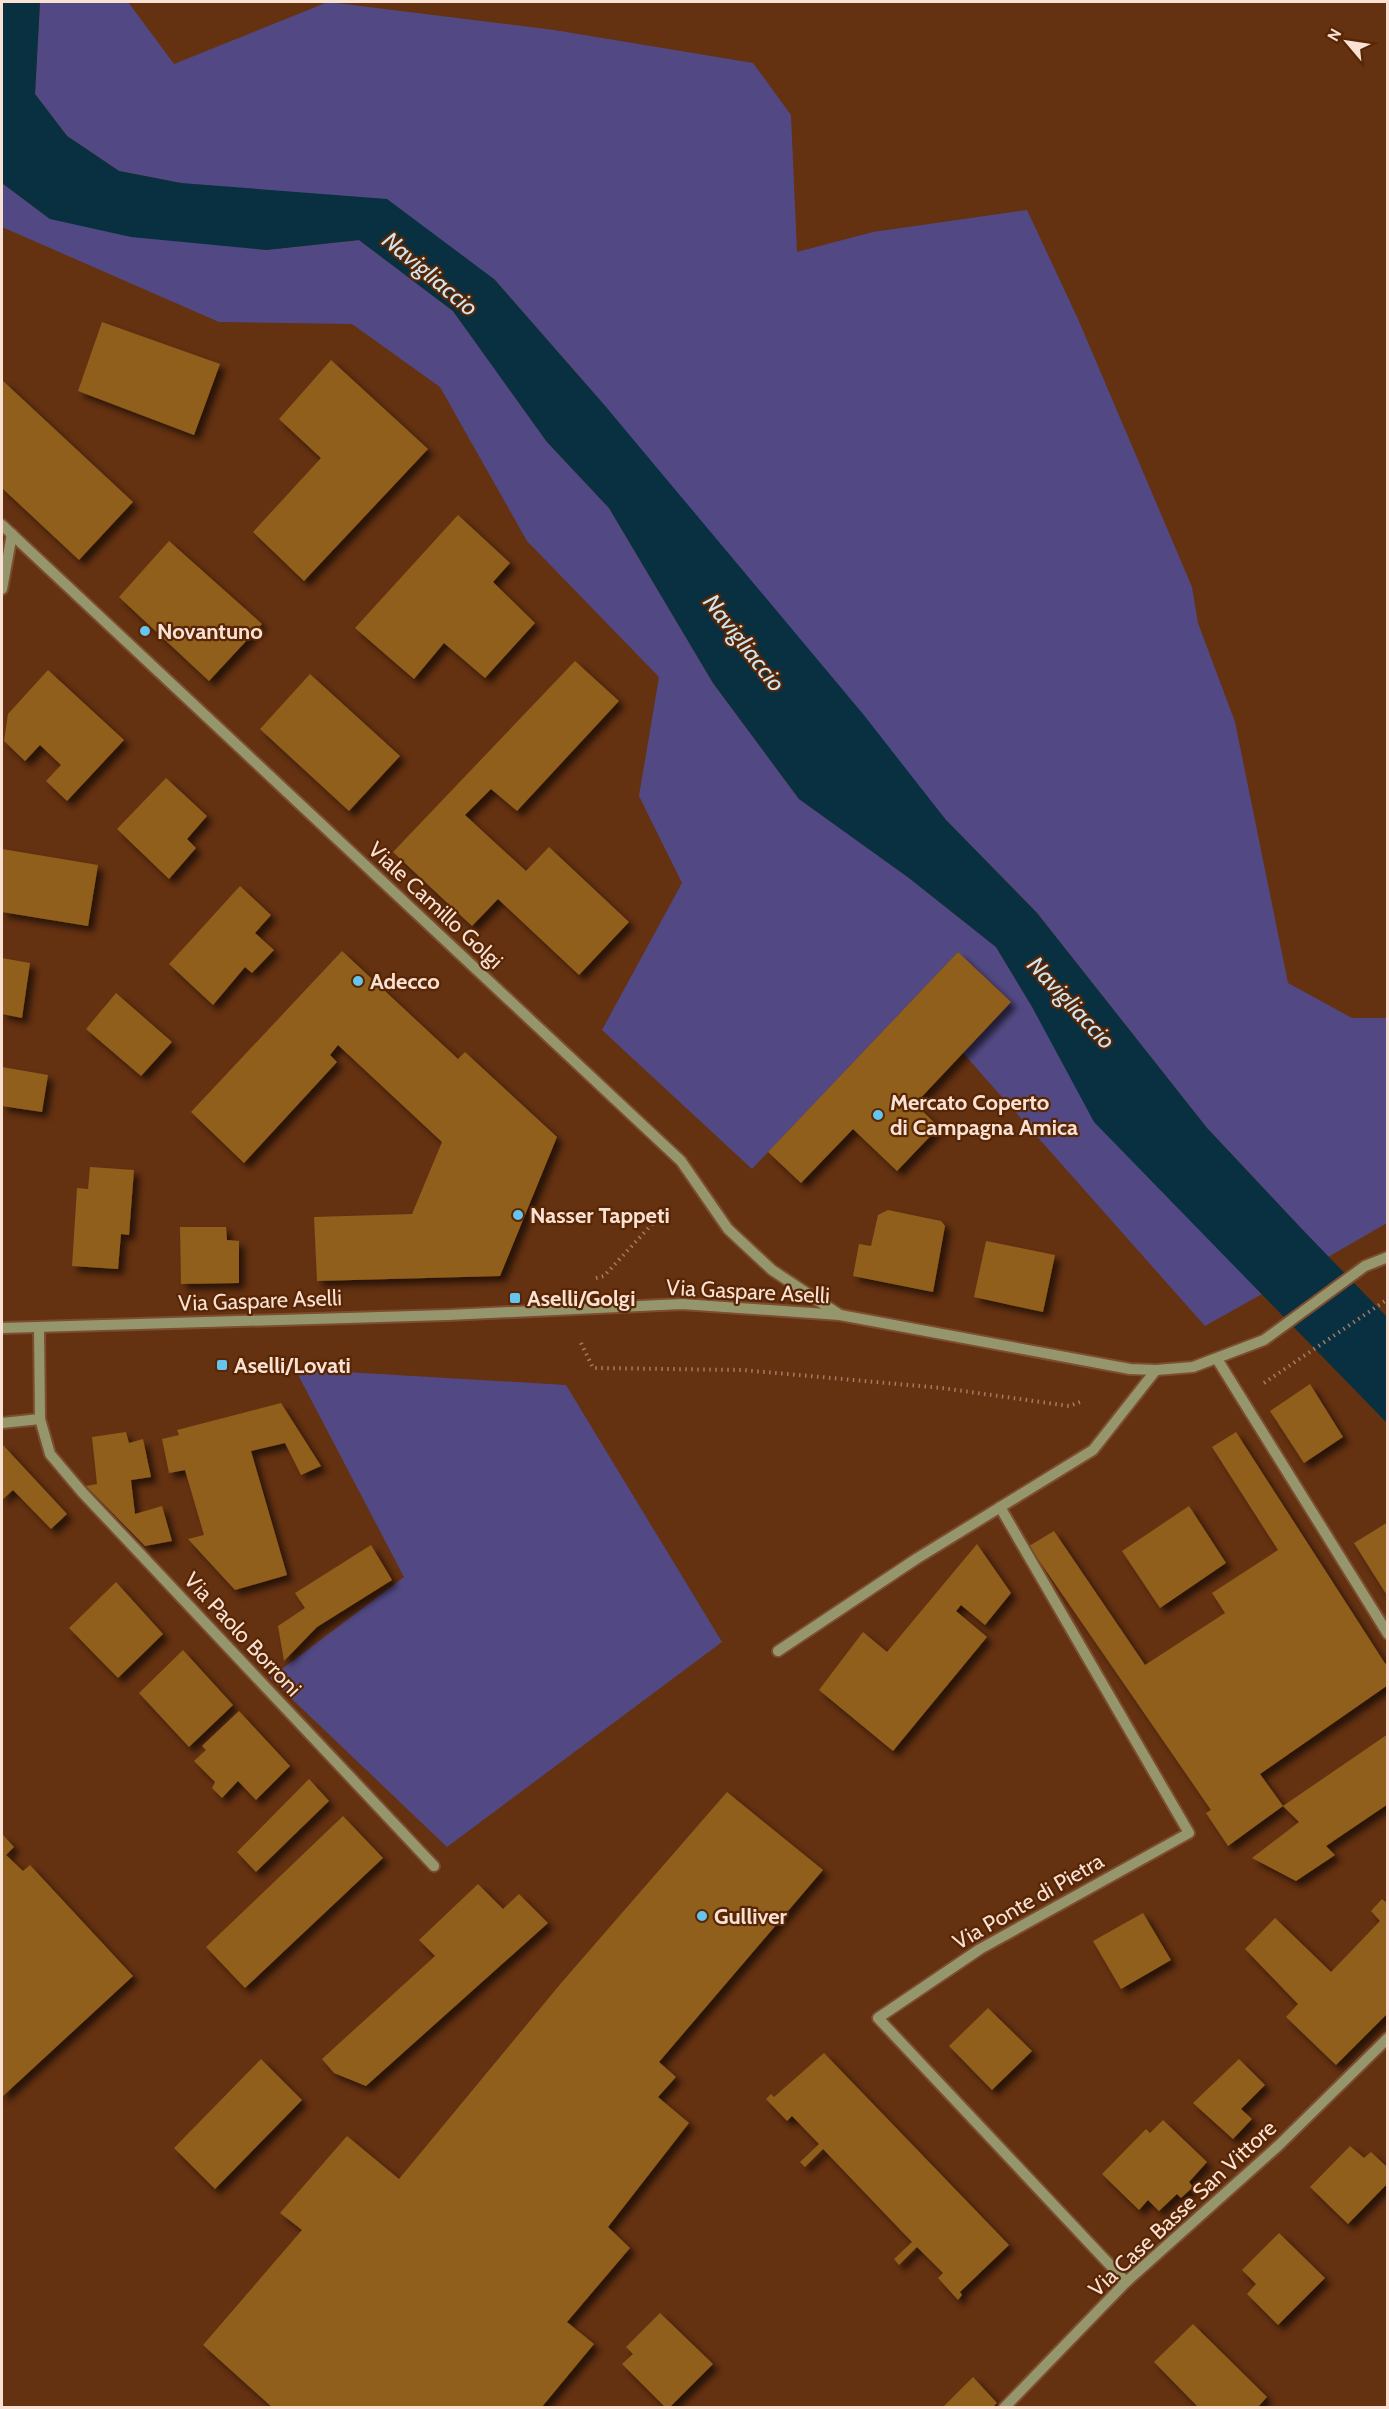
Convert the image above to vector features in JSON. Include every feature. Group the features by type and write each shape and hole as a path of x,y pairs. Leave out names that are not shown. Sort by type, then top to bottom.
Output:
{"street":[{"name":"Viale Camillo Golgi","path":"2,525 681,1161 728,1229 772,1270 840,1315"},
{"path":"2,590 12,534"},
{"name":"Via Gaspare Aselli","path":"2,1328 311,1317 447,1315 681,1304 840,1315 1130,1369 1156,1370 1193,1367 1264,1340 1365,1266 1388,1257"},
{"path":"2,1423 40,1419 39,1328"},
{"path":"1217,1359 1388,1634"},
{"path":"778,1651 916,1559 1092,1450 1156,1370"},
{"name":"Via Paolo Borroni","path":"40,1419 50,1454 82,1492 434,1866"},
{"name":"Via Ponte di Pietra","path":"1000,1507 1189,1833 980,1949 878,2018 1126,2282"},
{"name":"Via Case Basse San Vittore","path":"1004,2408 1126,2282 1278,2146 1388,2038"}],"path":[{"path":"594,1278 604,1276 667,1208"},
{"path":"1241,1398 1388,1299"},
{"path":"581,1343 593,1368 743,1370 942,1388 1069,1406 1080,1402"}],"shaded area":[{"path":"40,2 128,2 174,64 328,2 554,30 753,63 791,115 797,252 873,232 1027,210 1078,319 1192,587 1198,623 1235,722 1288,983 1352,1018 1387,1018 1387,1223 1328,1257 1207,1128 1037,913 946,820 606,407 494,279 181,183 119,171 67,136 35,94"},
{"path":"2,183 50,219 266,250 359,240 453,311 547,442 609,508 713,683 799,799 909,878 996,947 1031,1005 1203,1232 1262,1294 1205,1326 963,1053 1011,1002 958,952 752,1169 602,1030 682,883 639,796 659,677 527,541 440,387 352,324 219,322 2,227"},
{"path":"295,1369 566,1385 722,1642 447,1847 270,1678 404,1577"}],"water":[{"name":"Navigliaccio","path":"2,2 40,2 35,94 67,136 119,171 181,183 387,199 494,279 606,407 863,714 946,820 1037,913 1207,1128 1387,1317 1387,1423 1094,1122 1031,1005 996,947 909,878 799,799 713,683 609,508 547,442 453,311 359,240 266,250 131,237 50,219 2,183"}],"building":[{"path":"102,322 220,364 194,435 78,391"},
{"path":"331,360 428,449 304,581 253,532 321,458 279,419"},
{"path":"2,380 133,502 79,560 2,488"},
{"path":"458,515 510,563 493,582 535,623 485,678 444,643 414,679 355,628"},
{"path":"169,541 262,624 209,681 119,597"},
{"path":"575,661 619,701 517,811 491,789 465,815 526,871 549,847 629,922 579,975 498,899 472,926 393,852"},
{"path":"48,670 124,740 67,801 46,781 61,765 40,745 25,761 4,741 8,714"},
{"path":"310,674 400,756 349,811 260,729"},
{"path":"166,778 207,816 187,839 196,848 169,879 117,829"},
{"path":"2,849 98,865 88,926 2,912"},
{"path":"240,886 271,915 255,933 274,950 252,973 245,967 213,1005 169,964"},
{"path":"342,951 458,1059 465,1052 557,1137 500,1276 317,1281 314,1217 412,1214 442,1142 338,1045 330,1055 337,1062 244,1163 191,1112"},
{"name":"Mercato Coperto di Campagna Amica","path":"958,952 1011,1002 915,1104 939,1127 897,1171 853,1129 801,1183 768,1152"},
{"path":"2,958 30,963 22,1018 2,1014"},
{"path":"116,993 172,1042 141,1076 86,1029"},
{"path":"2,1067 48,1075 42,1112 2,1106"},
{"path":"90,1167 134,1170 129,1235 121,1234 118,1269 72,1266 77,1188 88,1189"},
{"path":"888,1210 941,1221 945,1226 933,1292 853,1276 859,1244 871,1246 878,1215"},
{"path":"180,1227 226,1227 227,1240 239,1241 239,1283 181,1284"},
{"path":"986,1241 1055,1255 1043,1312 974,1297"},
{"path":"1310,1384 1343,1437 1304,1463 1270,1411"},
{"path":"281,1403 321,1466 301,1475 285,1443 251,1451 287,1575 235,1590 188,1539 204,1535 185,1470 169,1473 162,1439 179,1435 177,1430"},
{"path":"126,1432 129,1443 143,1439 151,1477 131,1480 135,1514 162,1506 172,1541 145,1546 86,1486 97,1484 92,1437"},
{"path":"1236,1432 1388,1668 1388,1685 1260,1774 1283,1806 1228,1846 1206,1813 1211,1810 1029,1546 1054,1531 1145,1665 1225,1613 1212,1593 1278,1550 1212,1447"},
{"path":"2,1444 67,1514 51,1529 13,1490 2,1500"},
{"path":"1189,1506 1226,1563 1160,1608 1122,1551"},
{"path":"1388,1522 1388,1597 1354,1543"},
{"path":"977,1544 1011,1593 985,1625 961,1605 956,1611 987,1637 893,1751 819,1690 863,1632 887,1652"},
{"path":"371,1545 392,1580 317,1627 284,1661 278,1626 305,1608 295,1593"},
{"path":"116,1582 163,1634 118,1678 69,1628"},
{"path":"183,1650 233,1705 189,1747 139,1693"},
{"path":"239,1711 290,1766 256,1800 238,1781 222,1798 212,1788 215,1782 194,1761 206,1750 202,1746"},
{"path":"1388,1734 1388,1804 1326,1846 1335,1855 1296,1881 1252,1858 1299,1822 1283,1806"},
{"path":"309,1779 329,1801 256,1872 237,1852"},
{"path":"727,1792 823,1870 659,2062 676,2077 658,2097 689,2123 608,2227 630,2248 567,2322 594,2344 541,2408 273,2408 203,2345 302,2230 280,2213 347,2136 399,2179 562,1982"},
{"path":"343,1816 383,1858 245,1988 206,1947"},
{"path":"2,1834 14,1847 6,1855 23,1871 30,1865 133,1976 2,2097"},
{"path":"478,1884 503,1909 519,1894 548,1923 366,2086 334,2073 322,2059 435,1956 419,1940"},
{"path":"1382,1899 1388,1904 1388,2013 1336,2065 1286,2017 1298,2004 1245,1949 1275,1918 1331,1972 1380,1921 1371,1911"},
{"path":"1143,1913 1171,1960 1121,1989 1093,1941"},
{"path":"988,2008 1032,2051 992,2090 949,2046"},
{"path":"824,2053 1009,2245 960,2292 962,2295 958,2300 938,2278 943,2273 917,2247 899,2265 894,2259 912,2242 823,2149 805,2167 800,2162 819,2144 792,2116 787,2121 766,2099 771,2094 774,2097"},
{"path":"261,2059 302,2100 215,2189 174,2148"},
{"path":"1239,2059 1265,2085 1241,2109 1252,2119 1233,2139 1193,2103"},
{"path":"1163,2120 1207,2162 1189,2182 1193,2187 1181,2198 1177,2194 1159,2211 1148,2200 1139,2210 1102,2174 1146,2129 1150,2133"},
{"path":"1350,2146 1364,2158 1371,2152 1388,2168 1388,2183 1348,2224 1310,2187"},
{"path":"1279,2233 1325,2278 1278,2325 1247,2294 1256,2284 1242,2270"},
{"path":"660,2313 713,2364 669,2408 666,2408 622,2364 633,2354 626,2347"},
{"path":"1193,2324 1267,2397 1257,2408 1199,2408 1154,2362"},
{"path":"973,2377 997,2403 992,2408 942,2408"}],"place":[{"name":"Novantuno","path":"145,631"},
{"name":"Adecco","path":"358,981"},
{"name":"Mercato Coperto di Campagna Amica","path":"878,1115"},
{"name":"Nasser Tappeti","path":"518,1215"},
{"name":"Aselli/Golgi","path":"515,1298"},
{"name":"Aselli/Lovati","path":"222,1365"},
{"name":"Gulliver","path":"702,1916"}]}
